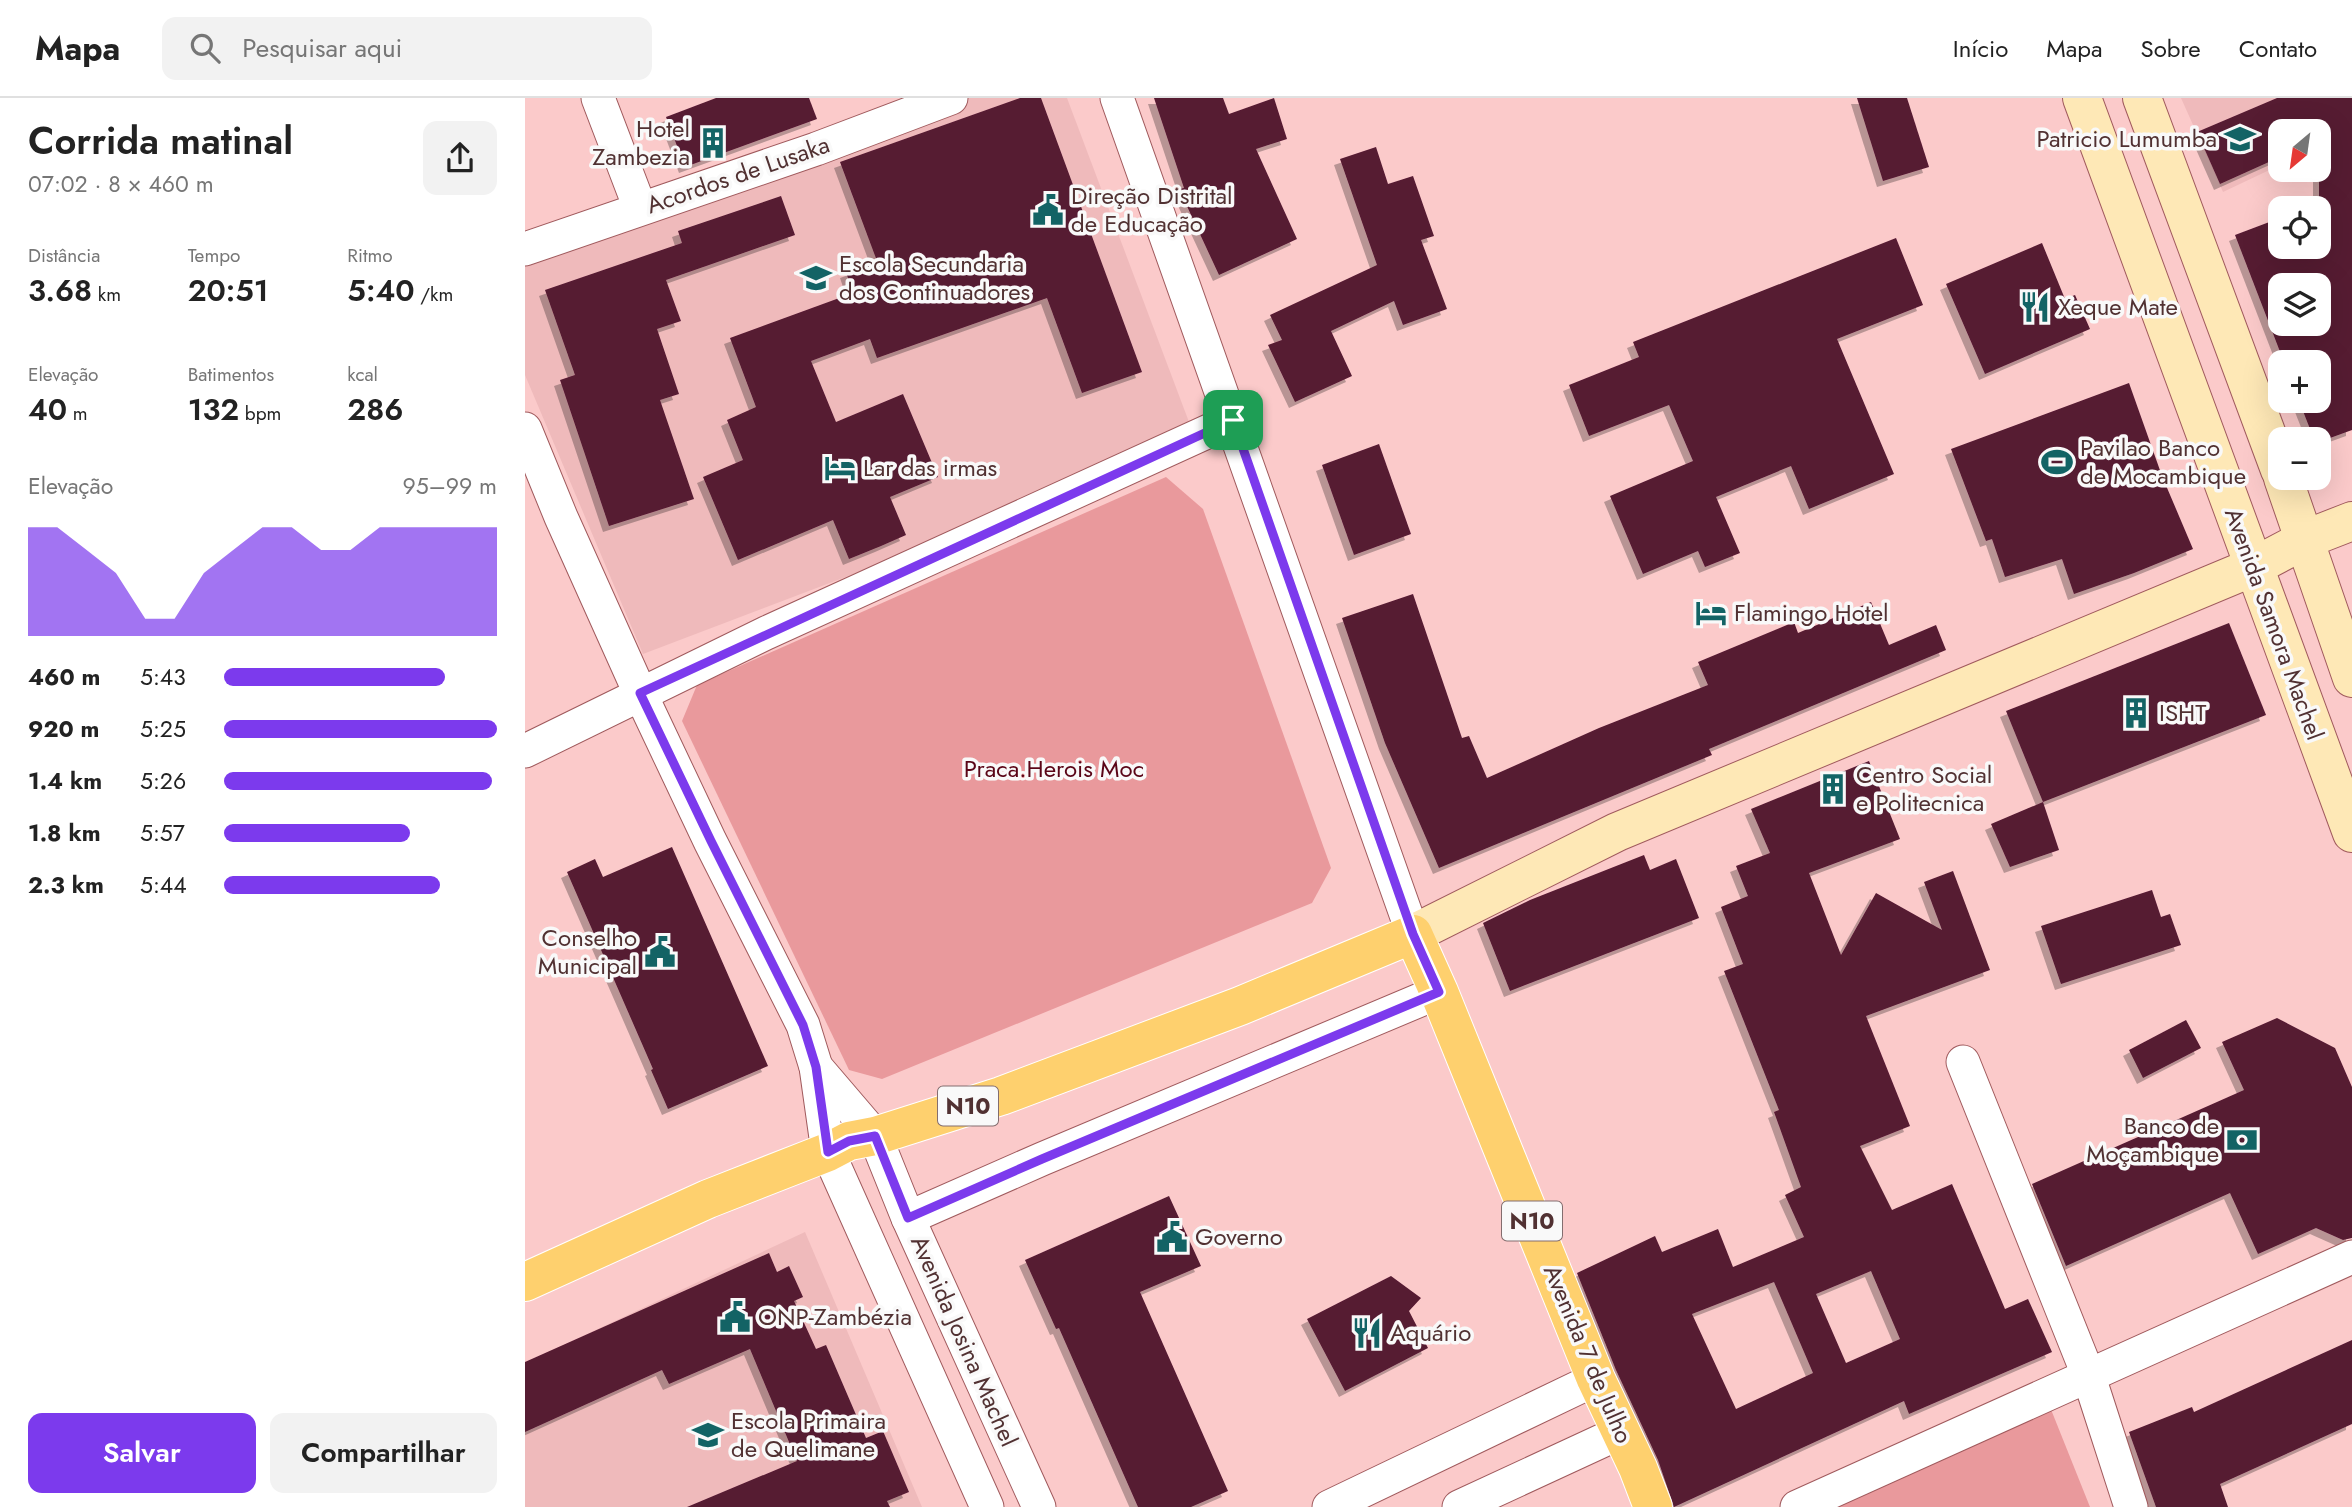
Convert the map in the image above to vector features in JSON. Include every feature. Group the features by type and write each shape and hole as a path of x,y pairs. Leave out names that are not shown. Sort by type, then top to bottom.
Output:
{"main road":[{"name":"Avenida 7 de Julho","path":"1413,934 1596,1379 1653,1507"},
{"name":"N10","path":"525,1282 708,1199 828,1152 849,1141 875,1136 1026,1087 1331,970 1413,934"}],"street":[{"path":"598,98 640,208"},
{"name":"Acordos de Lusaka","path":"525,249 816,149 951,98"},
{"name":"Avenida 7 de Julho","path":"1118,98 1413,934"},
{"name":"Avenida Samora Machel","path":"2082,98 2352,833"},
{"path":"2142,98 2268,438"},
{"path":"525,751 640,693 1233,420"},
{"path":"525,429 561,517 640,693 803,1025 816,1067"},
{"path":"2287,490 2352,678"},
{"path":"1413,934 1617,832 2253,567 2306,540 2352,521"},
{"path":"908,1218 1439,992"},
{"path":"1963,1062 2089,1377 2131,1507"},
{"name":"Avenida Josina Machel","path":"816,1067 875,1136 908,1218 1039,1507"},
{"name":"Avenida Josina Machel","path":"816,1067 828,1152 987,1507"},
{"path":"1797,1507 2352,1257"},
{"path":"1329,1507 1596,1379"},
{"path":"1459,1507 1621,1432"}],"shaded area":[{"path":"959,98 1067,98 1192,430 914,551 643,654 525,375 525,257"},
{"name":"Patricio Lumumba","path":"2181,98 2352,98 2352,130 2331,140 2331,119 2268,119 2268,171 2223,192"},
{"name":"Escola Primaira de Quelimane","path":"805,1232 922,1507 525,1507 525,1363"}],"green space":[{"name":"Praca.Herois Moc","path":"1166,477 1203,509 1331,868 1312,903 882,1079 849,1070 682,721 697,685"},
{"path":"2050,1407 2090,1507 1837,1507"}],"building":[{"name":"Hotel Zambezia","path":"716,98 809,98 817,119 685,167 666,117"},
{"path":"1020,98 1041,98 1142,372 1082,393 1047,298 877,358 870,339 811,361 836,422 903,394 938,477 890,497 906,535 881,546 849,559 833,520 738,560 703,477 743,460 727,420 756,407 730,338 853,293 846,272 877,261 840,162"},
{"path":"1154,98 1223,98 1229,114 1274,98 1287,139 1256,149 1297,239 1219,275 1179,189 1184,188"},
{"path":"1857,98 1907,98 1929,167 1883,181"},
{"path":"2277,98 2352,98 2352,430 2331,438 2331,427 2309,427 2304,413 2331,413 2331,350 2279,350 2274,336 2331,336 2331,273 2268,273 2268,321 2235,235 2268,223 2268,259 2331,259 2331,196 2319,196 2319,182 2331,182 2331,119 2268,119 2268,162 2220,184 2197,132"},
{"path":"1376,147 1388,184 1413,176 1434,236 1421,240 1447,309 1403,325 1394,301 1331,331 1352,376 1295,402 1268,345 1282,340 1270,315 1377,265 1340,159"},
{"path":"781,196 795,235 666,280 681,321 657,329 679,394 660,400 694,499 609,526 560,380 575,375 545,290 682,243 678,231"},
{"path":"1896,238 1923,305 1837,339 1894,474 1809,509 1791,466 1716,497 1740,553 1705,567 1698,551 1643,574 1610,496 1693,461 1669,405 1589,436 1569,385 1639,357 1633,342"},
{"name":"Xeque Mate","path":"2042,243 2065,299 2075,295 2090,329 1985,374 1946,284"},
{"path":"2129,383 2162,476 2193,549 2074,594 2062,559 2005,577 1992,539 1986,541 1951,449"},
{"path":"1379,444 1411,534 1354,555 1322,465"},
{"path":"1413,594 1462,738 1469,736 1487,778 1599,728 1708,685 1698,662 1794,622 1798,633 1871,602 1889,645 1936,625 1946,650 1709,749 1712,755 1439,868 1385,743 1342,618"},
{"name":"ISHT","path":"2229,623 2266,715 2043,802 2006,711"},
{"path":"1869,761 1900,839 1809,873 1841,955 1876,893 1942,930 1924,882 1953,871 1990,970 1866,1016 1910,1126 1860,1146 1892,1210 1952,1184 2005,1309 2028,1299 2052,1352 1909,1414 1904,1401 1674,1507 1658,1460 1616,1370 1577,1273 1655,1236 1662,1252 1718,1229 1733,1267 1804,1237 1785,1195 1801,1187 1774,1112 1779,1110 1724,971 1743,964 1721,907 1748,896 1736,866 1770,853 1751,809","holes":["1871,1271 1900,1339 1846,1363 1816,1294","1774,1282 1813,1373 1736,1409 1692,1314"]},
{"path":"2043,802 2059,850 2010,867 1991,824"},
{"name":"Conselho Municipal","path":"672,847 768,1066 668,1109 567,872 595,859 603,877"},
{"path":"1644,855 1650,870 1676,859 1699,918 1510,991 1483,923 1530,900"},
{"path":"2152,890 2161,917 2170,914 2181,945 2061,984 2041,926"},
{"name":"Banco de Moçambique","path":"2277,1018 2335,1048 2352,1087 2352,1238 2343,1240 2316,1228 2258,1254 2230,1193 2066,1266 2032,1184 2244,1090 2222,1042"},
{"path":"2186,1020 2201,1048 2143,1078 2129,1050"},
{"path":"1169,1196 1201,1266 1140,1292 1228,1491 1191,1507 1138,1507 1059,1328 1056,1329 1025,1260"},
{"path":"769,1253 777,1272 789,1266 803,1297 794,1301 816,1349 826,1345 866,1438 883,1431 909,1492 887,1501 890,1507 687,1507 797,1461 750,1349 669,1384 662,1370 525,1432 525,1362"},
{"name":"Aquário","path":"1391,1276 1421,1298 1409,1311 1428,1348 1345,1391 1307,1319"},
{"path":"2352,1340 2352,1424 2220,1484 2228,1507 2156,1507 2129,1432 2192,1407 2194,1412"}],"place":[{"name":"Patricio Lumumba","path":"2240,139"},
{"name":"Hotel Zambezia","path":"713,143"},
{"name":"Direção Distrital de Educação","path":"1048,210"},
{"name":"Escola Secundaria dos Continuadores","path":"816,278"},
{"name":"Xeque Mate","path":"2035,307"},
{"name":"Pavilao Banco de Mocambique","path":"2057,462"},
{"name":"Lar das irmas","path":"840,468"},
{"name":"Flamingo Hotel","path":"1711,613"},
{"name":"ISHT","path":"2136,713"},
{"name":"Centro Social e Politecnica","path":"1833,789"},
{"name":"Conselho Municipal","path":"660,952"},
{"name":"Banco de Moçambique","path":"2242,1140"},
{"name":"Governo","path":"1172,1237"},
{"name":"ONP-Zambézia","path":"735,1317"},
{"name":"Aquário","path":"1367,1333"},
{"name":"Escola Primaira de Quelimane","path":"708,1435"}],"route":[{"path":"1233,420 1413,934 1439,992 908,1218 875,1136 849,1141 828,1152 816,1067 803,1025 640,693 1233,420"}]}
